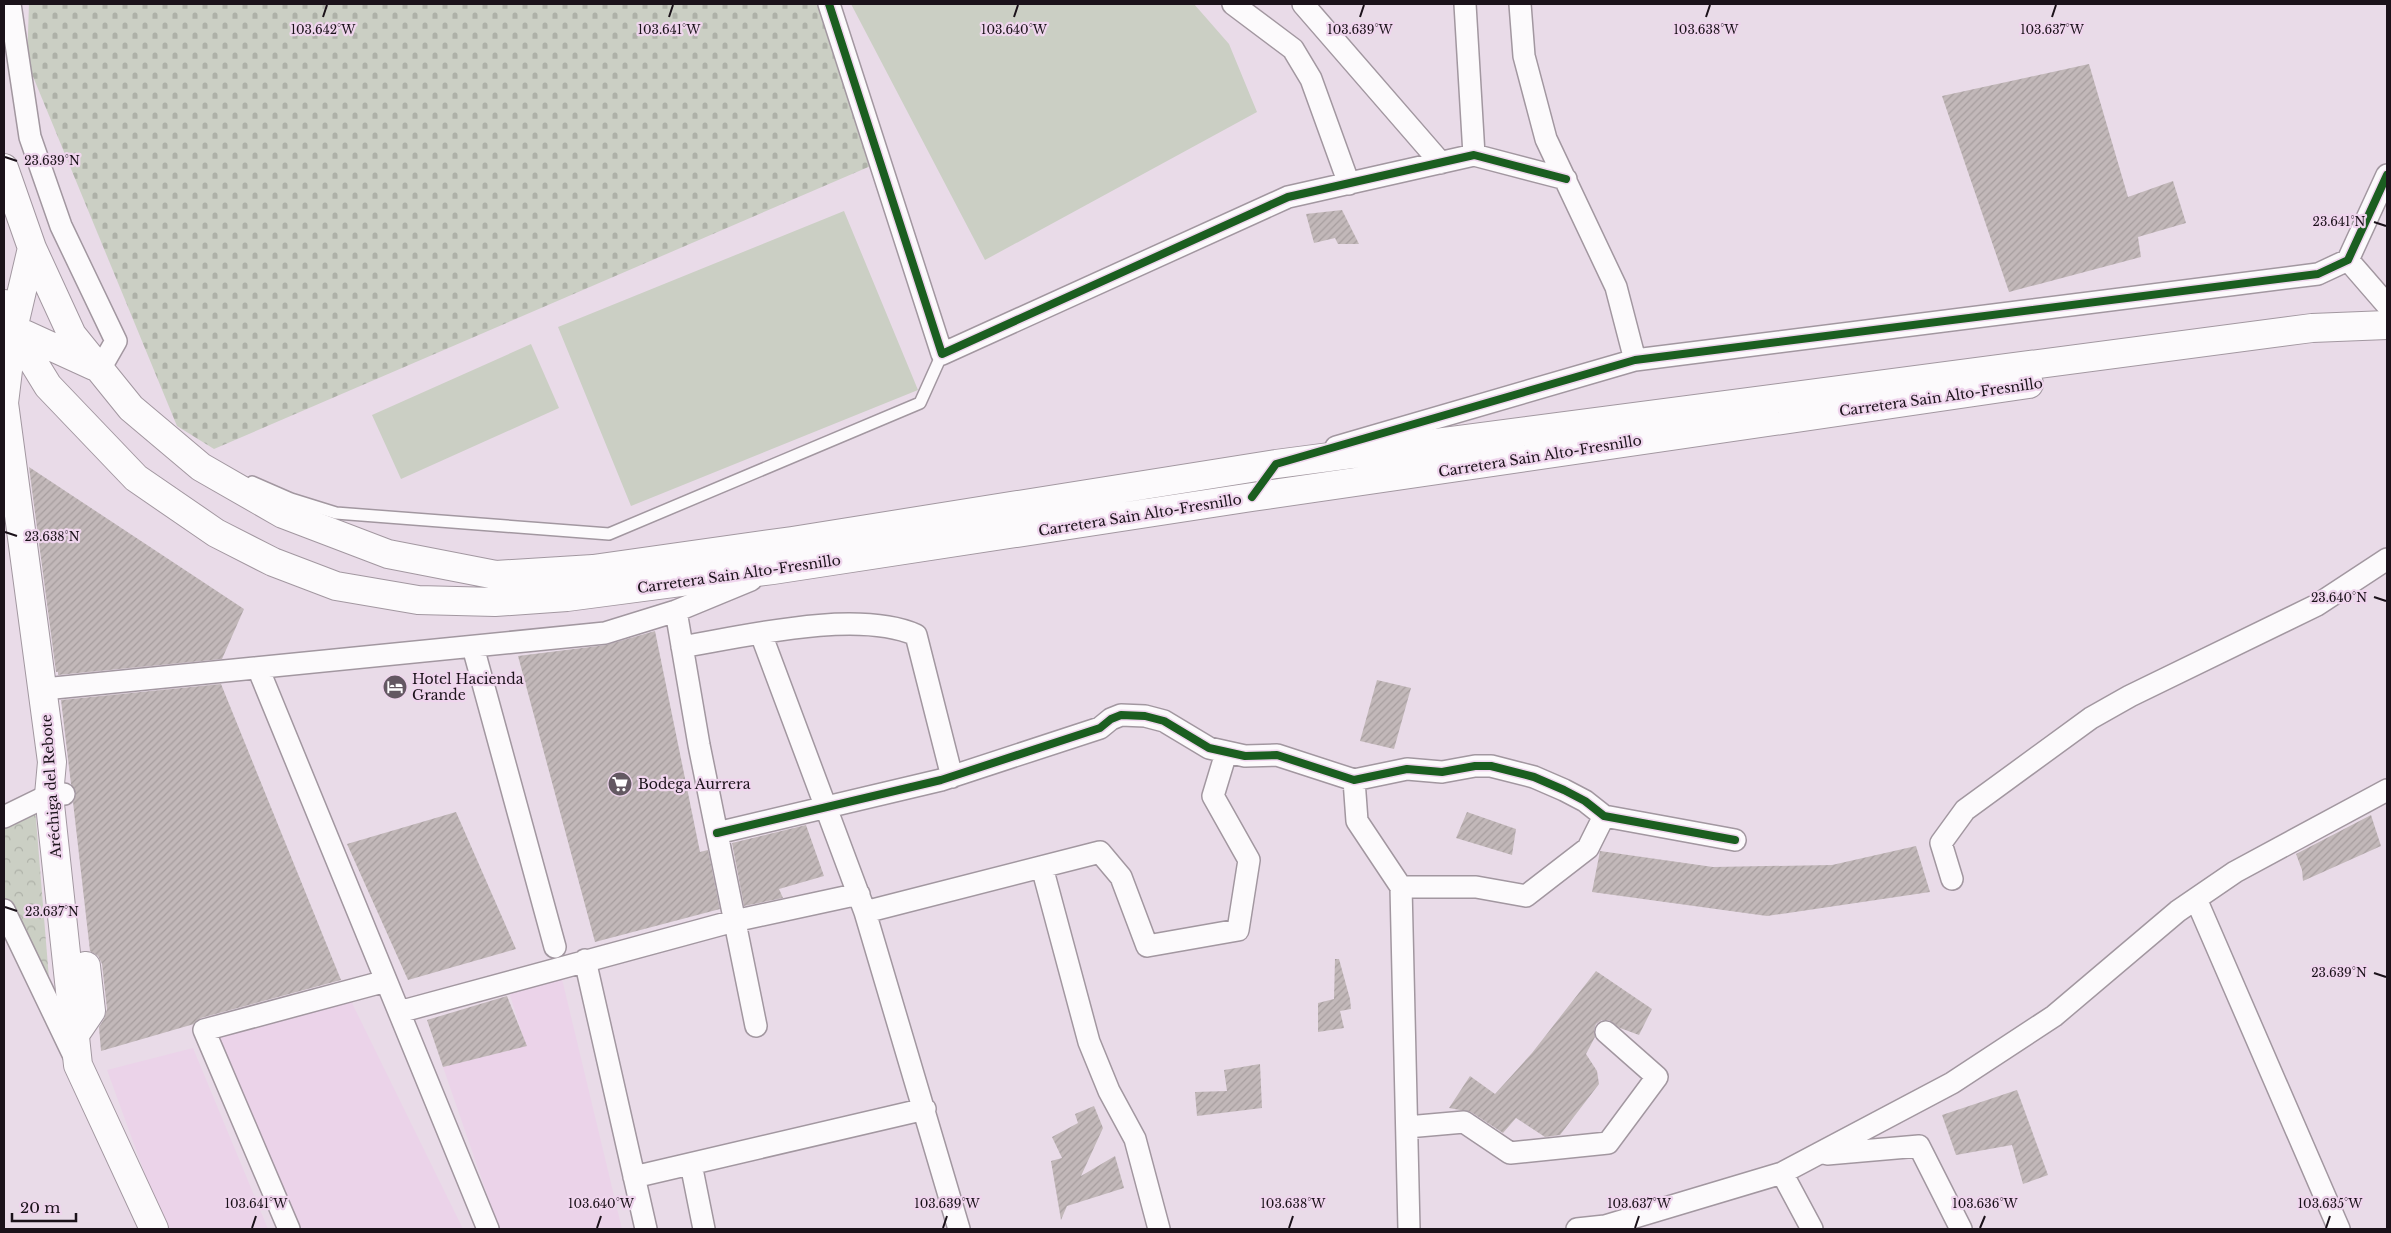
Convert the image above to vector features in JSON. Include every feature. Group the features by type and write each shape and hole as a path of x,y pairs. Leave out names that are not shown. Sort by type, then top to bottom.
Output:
{"main road":[{"path":"4,168 32,248 72,335 131,408 210,465 283,514 388,554 496,575 593,570 777,543 1276,464 2312,328 2387,326"},
{"name":"Aréchiga del Rebote","path":"32,248 14,329 4,403 44,689 52,762 91,1012 74,1036 78,1065"},
{"name":"Carretera Sain Alto-Fresnillo","path":"4,304 14,329 48,386 136,478 216,533 273,562 336,586 418,600 495,602 567,596 773,570 1252,497 1826,413 2192,361 2291,348 2387,339"},
{"path":"14,329 100,369"},
{"path":"78,1065 154,1229"}],"street":[{"path":"10,4 30,137 61,226 116,341 100,369"},
{"path":"829,4 942,354 1288,197 1474,155 1566,178"},
{"path":"1233,4 1293,49 1311,79 1349,184"},
{"path":"1303,4 1441,163"},
{"path":"1466,4 1474,155"},
{"path":"1520,4 1524,56 1546,139 1616,287 1635,360"},
{"path":"1252,497 1276,464 1635,360 2318,274 2348,260 2387,174"},
{"path":"2348,260 2387,305"},
{"path":"44,689 605,633 676,610 773,570 777,543"},
{"path":"1952,879 1941,843 1965,810 2090,718 2130,696 2318,605 2387,559"},
{"path":"676,610 716,833 756,1026"},
{"path":"682,647 842,623 900,628 916,635 952,777"},
{"path":"761,634 862,903 925,1109 959,1229"},
{"path":"474,647 555,946"},
{"path":"258,668 488,1229"},
{"path":"716,833 952,777 1100,728 1111,719 1121,715 1145,716 1164,721 1209,748 1226,753 1245,756 1277,755 1354,780 1407,770 1442,772 1475,766 1491,766 1534,777 1564,790 1585,801 1604,816 1734,840"},
{"path":"399,1012 734,921 862,903 1042,867 1100,852 1121,877 1147,946 1238,930 1249,860 1213,796 1226,753"},
{"path":"1354,780 1357,820 1401,887 1409,1229"},
{"path":"1577,1229 1658,1220 1782,1173 1952,1082 2054,1016 2178,911 2196,898 2235,872 2387,790"},
{"path":"4,817 57,795"},
{"path":"1401,887 1476,888 1526,896 1588,848 1604,816"},
{"path":"1042,867 1088,1042 1109,1091 1136,1139 1159,1229"},
{"path":"2196,898 2339,1229"},
{"path":"4,910 78,1065"},
{"path":"585,960 646,1229"},
{"path":"289,1229 204,1030 386,981"},
{"path":"1407,1128 1464,1122 1510,1153 1608,1143 1657,1077 1606,1032"},
{"path":"634,1177 925,1109"},
{"path":"1817,1155 1919,1146 1961,1229"},
{"path":"691,1164 704,1229"},
{"path":"1782,1173 1812,1229"}],"lane":[{"path":"245,478 291,499 336,513 609,534 920,403 942,354"}],"shaded area":[{"path":"562,979 622,1229 499,1229 443,1067 526,1046 509,992"},
{"path":"351,1001 463,1229 297,1229 218,1038"},
{"path":"193,1048 268,1229 165,1229 107,1070"}],"green space":[{"path":"29,4 817,4 873,165 214,449 177,426 27,62"},
{"path":"851,4 1194,4 1229,44 1257,112 985,260"},
{"path":"844,211 918,390 631,506 558,327"},
{"path":"531,344 559,408 401,479 372,415"},
{"path":"35,807 51,1003 4,903 4,821"}],"building":[{"path":"2089,64 2128,197 2173,181 2186,223 2138,237 2141,257 2009,292 1942,96"},
{"path":"1342,210 1359,244 1338,244 1335,238 1314,243 1306,214"},
{"path":"29,467 244,609 222,659 58,675 58,672 56,672"},
{"name":"Bodega Aurrera","path":"655,631 700,852 708,850 720,909 595,942 518,656 606,645"},
{"path":"1377,680 1411,688 1394,749 1360,741"},
{"path":"221,684 341,980 201,1018 194,1024 101,1051 99,1027 107,1009 102,964 98,956 90,951 73,802 76,793 71,784 61,700"},
{"path":"456,812 516,949 408,980 347,844"},
{"path":"1467,812 1516,829 1512,855 1456,838"},
{"path":"2371,815 2381,846 2303,881 2302,870 2296,854"},
{"path":"806,825 824,876 779,889 783,898 744,906 732,843"},
{"path":"1916,846 1930,892 1767,916 1592,892 1600,851 1713,867 1832,865"},
{"path":"1335,959 1339,959 1351,1009 1340,1011 1344,1028 1318,1032 1318,1003 1334,999"},
{"path":"1596,971 1652,1009 1639,1035 1620,1028 1609,1020 1602,1020 1596,1024 1594,1030 1595,1037 1586,1054 1597,1071 1599,1084 1560,1135 1545,1137 1516,1118 1503,1133 1471,1112 1449,1108 1470,1076 1495,1094 1532,1053"},
{"path":"507,996 527,1046 443,1067 427,1020"},
{"path":"1260,1064 1262,1108 1197,1116 1195,1092 1227,1091 1224,1070"},
{"path":"2017,1090 2048,1175 2023,1184 2012,1145 1956,1155 1942,1115"},
{"path":"1094,1106 1103,1128 1081,1176 1115,1156 1124,1188 1067,1206 1061,1220 1051,1161 1062,1158 1052,1137 1078,1123 1075,1114"}],"cycle path":[{"path":"829,4 942,354 1288,197 1474,155 1566,179"},
{"path":"1252,497 1276,464 1635,360 2318,274 2348,260 2387,175"},
{"path":"717,833 941,780 1100,728 1111,719 1121,715 1145,716 1164,721 1209,748 1245,756 1277,755 1354,780 1407,769 1442,772 1475,766 1491,766 1534,777 1564,790 1585,801 1604,816 1735,840"}],"place":[{"name":"Hotel Hacienda Grande","path":"395,687"},
{"name":"Bodega Aurrera","path":"620,784"}]}
